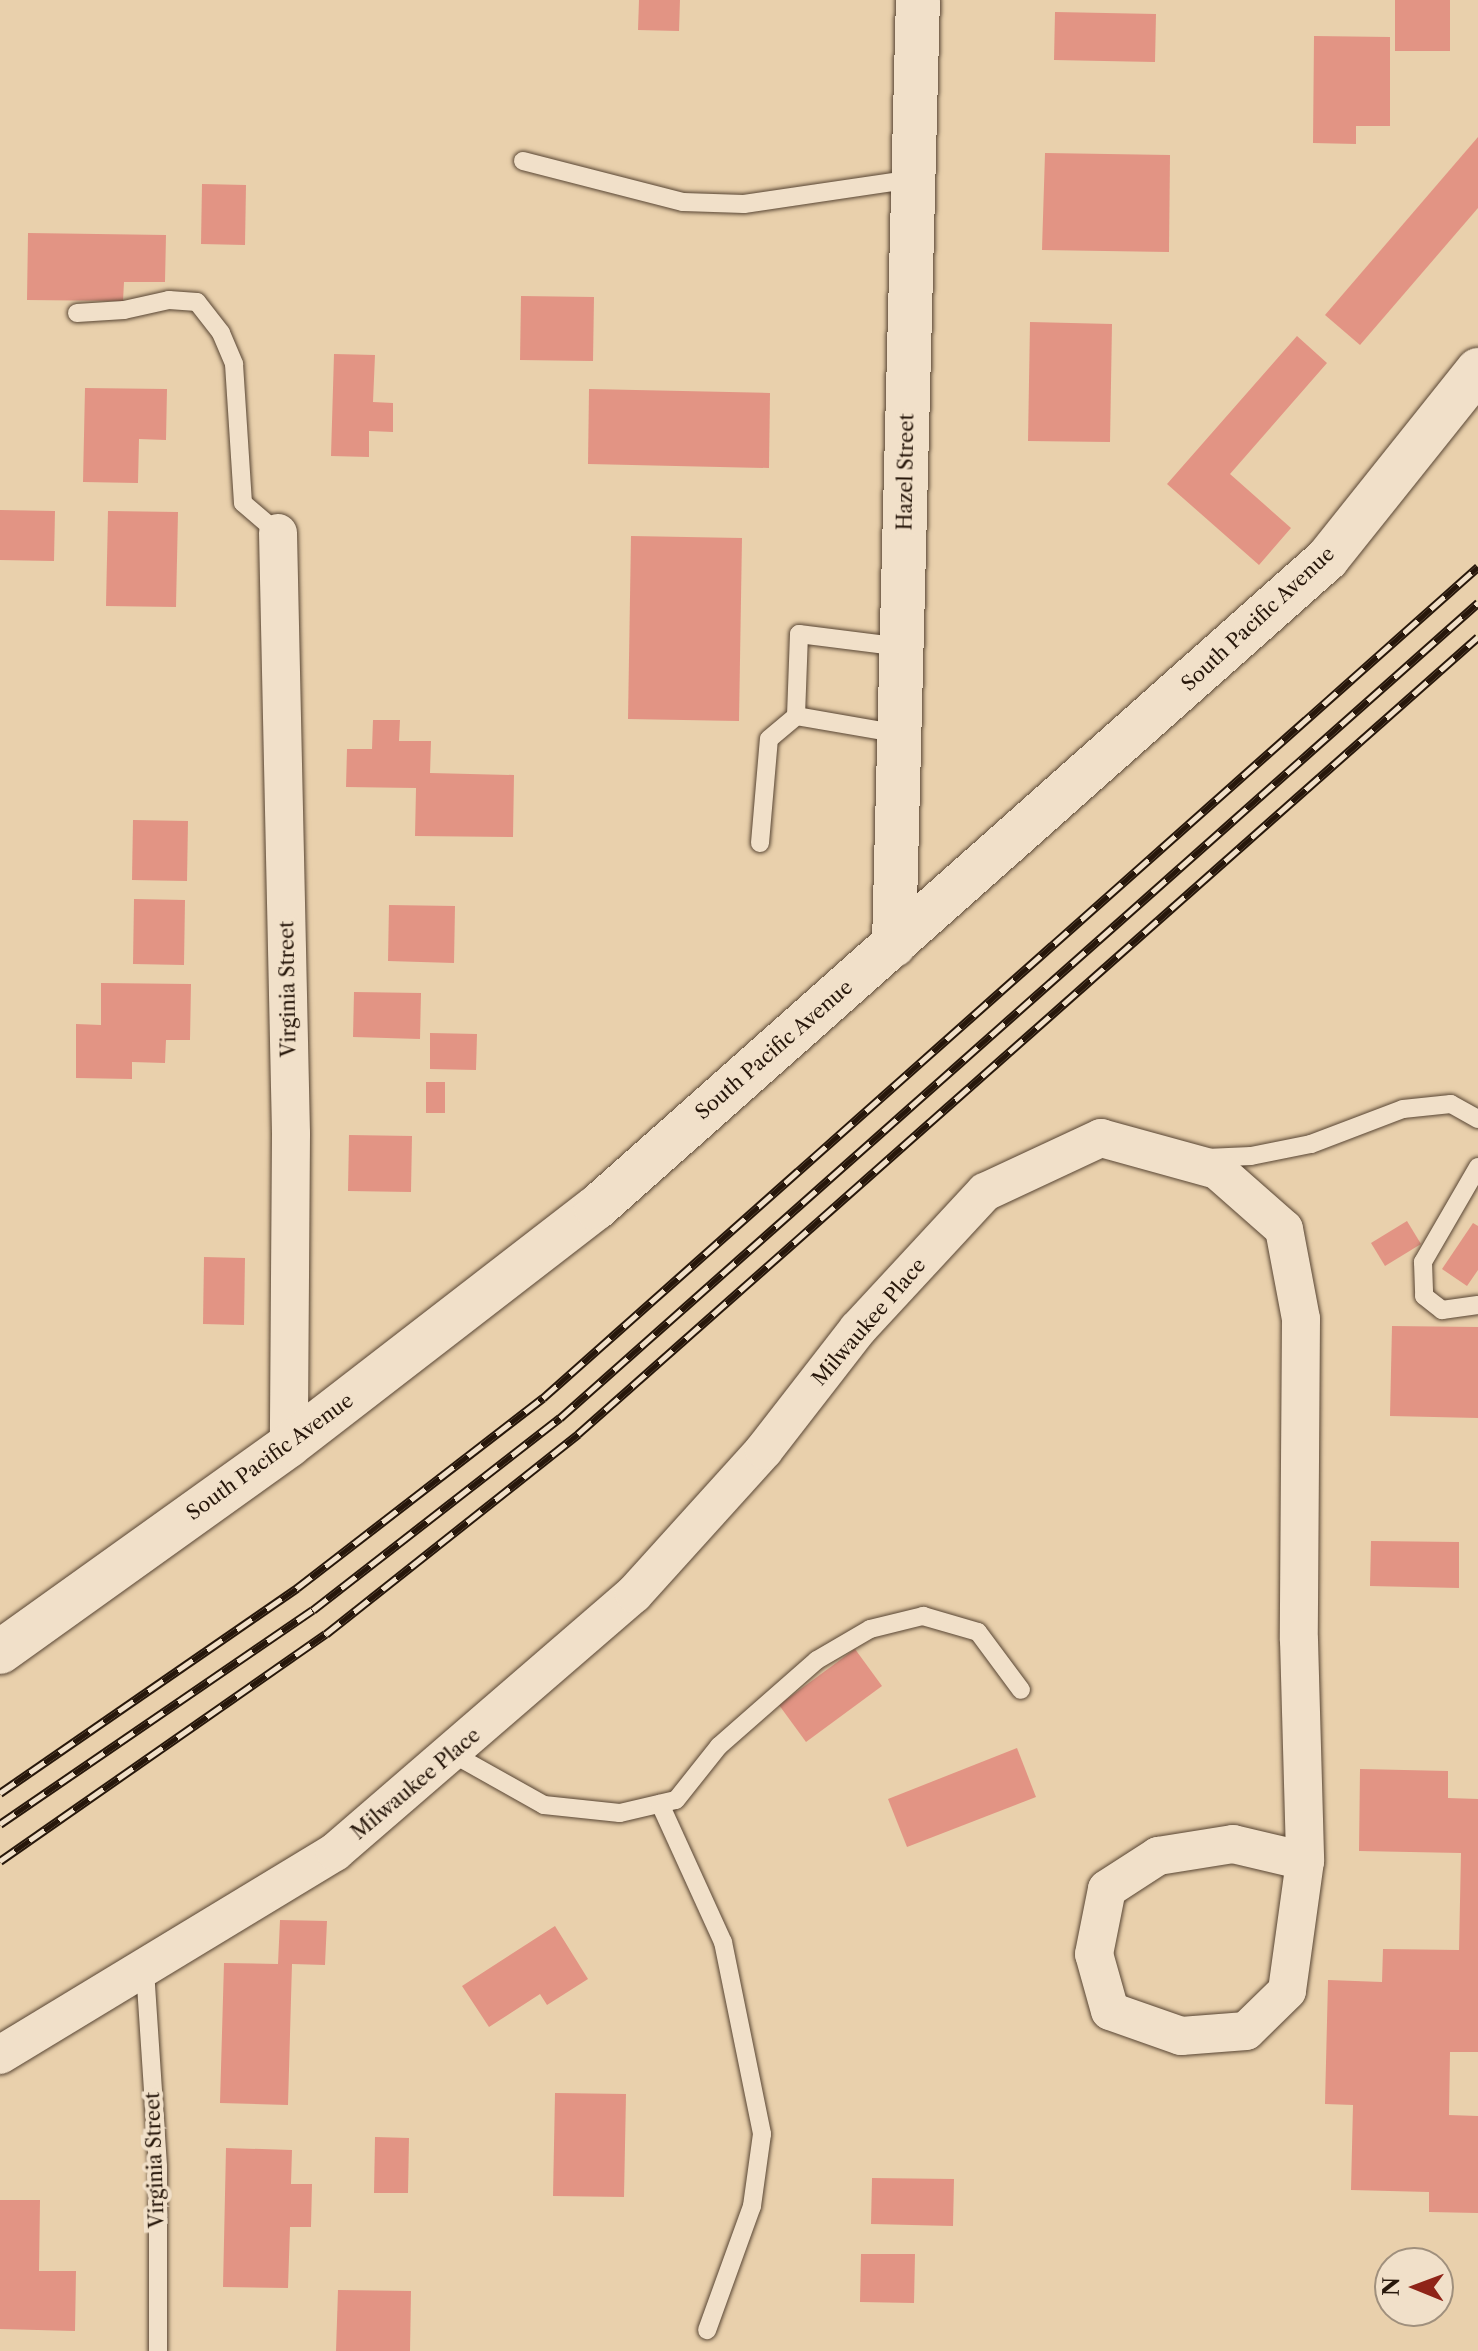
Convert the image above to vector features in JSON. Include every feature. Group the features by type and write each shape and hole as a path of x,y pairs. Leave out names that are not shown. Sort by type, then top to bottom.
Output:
{"street":[{"name":"Hazel Street","path":"894,945 918,0"},
{"name":"South Pacific Avenue","path":"0,1652 289,1445 596,1208 1327,559 1478,370"},
{"name":"Virginia Street","path":"278,533 291,1134 289,1445"},
{"name":"Milwaukee Place","path":"0,2055 145,1970 335,1852 453,1754 634,1594 764,1450 858,1329 985,1192 1101,1138 1217,1170 1284,1229 1301,1319 1299,1640 1305,1861"},
{"path":"1233,1844 1305,1861 1287,1991 1246,2031 1181,2036 1110,2011 1094,1954 1107,1889 1158,1856 1233,1844"}],"lane":[{"path":"523,161 683,202 744,204 914,179"},
{"path":"77,313 124,310 169,300 197,302 221,333 234,364 243,503 278,533"},
{"path":"760,843 769,739 796,716 799,634 902,647"},
{"path":"796,716 900,734"},
{"path":"1180,1160 1251,1156 1311,1144 1403,1109 1451,1104 1478,1119"},
{"path":"1478,1167 1423,1262 1424,1296 1442,1310 1478,1305"},
{"path":"453,1754 544,1805 620,1813 676,1800 719,1746 817,1660 870,1629 923,1616 978,1632 1021,1690"},
{"path":"660,1804 723,1942 762,2134 752,2206 707,2330"},
{"name":"Virginia Street","path":"145,1970 158,2167 158,2351"}],"building":[{"path":"639,0 680,0 679,31 638,30"},
{"path":"1395,0 1450,0 1450,51 1395,51"},
{"path":"1055,12 1156,14 1155,62 1054,60"},
{"path":"1314,36 1390,37 1390,126 1356,126 1356,144 1313,143"},
{"path":"1478,137 1478,208 1360,345 1325,315"},
{"path":"1045,153 1170,155 1169,252 1042,250"},
{"path":"202,184 246,185 245,245 201,244"},
{"path":"28,233 166,235 165,282 124,282 123,301 27,300"},
{"path":"521,296 594,297 593,361 520,360"},
{"path":"1030,322 1112,324 1110,442 1028,441"},
{"path":"1297,336 1327,363 1230,474 1291,528 1259,565 1167,484"},
{"path":"334,354 375,355 373,402 393,403 393,432 369,431 369,457 331,456"},
{"path":"85,388 167,389 166,440 139,439 138,483 83,482"},
{"path":"589,389 770,393 769,468 588,464"},
{"path":"0,510 55,511 54,561 0,560"},
{"path":"108,511 178,512 176,607 106,606"},
{"path":"631,536 742,538 739,721 628,719"},
{"path":"373,720 400,720 399,741 431,741 430,773 514,775 513,837 415,836 416,788 346,787 347,749 372,749"},
{"path":"133,820 188,821 187,881 132,880"},
{"path":"134,899 185,900 184,965 133,964"},
{"path":"389,905 455,906 454,963 388,961"},
{"path":"101,983 191,984 190,1040 166,1040 165,1063 132,1062 132,1079 76,1078 76,1024 101,1025"},
{"path":"354,992 421,993 420,1039 353,1037"},
{"path":"430,1033 477,1034 476,1070 430,1069"},
{"path":"426,1082 445,1082 445,1113 426,1113"},
{"path":"349,1135 412,1136 411,1192 348,1191"},
{"path":"1407,1221 1421,1244 1385,1266 1371,1243"},
{"path":"1473,1223 1478,1226 1478,1270 1467,1286 1442,1269"},
{"path":"204,1257 245,1258 244,1325 203,1324"},
{"path":"1392,1326 1478,1327 1478,1418 1390,1416"},
{"path":"1371,1541 1459,1542 1459,1588 1370,1586"},
{"path":"855,1649 882,1686 806,1742 779,1705"},
{"path":"1017,1748 1036,1797 907,1847 888,1799"},
{"path":"1360,1769 1448,1771 1448,1798 1478,1799 1478,2052 1450,2052 1449,2115 1478,2116 1478,2213 1429,2212 1429,2192 1351,2190 1353,2105 1325,2104 1328,1980 1382,1982 1383,1949 1459,1950 1461,1853 1359,1851"},
{"path":"280,1920 327,1921 325,1965 292,1964 288,2105 220,2103 224,1963 278,1964"},
{"path":"555,1926 588,1979 547,2005 540,1994 489,2027 462,1986"},
{"path":"555,2093 626,2094 624,2197 553,2196"},
{"path":"375,2137 409,2138 408,2193 374,2193"},
{"path":"226,2148 292,2150 291,2184 312,2184 311,2227 290,2227 288,2288 223,2287"},
{"path":"872,2178 954,2179 953,2226 871,2224"},
{"path":"0,2200 40,2200 39,2271 76,2271 75,2331 0,2329"},
{"path":"861,2254 915,2254 914,2303 860,2302"},
{"path":"338,2290 411,2291 410,2351 336,2351"}],"railway":[{"path":"0,1793 297,1588 543,1398 1478,567"},
{"path":"0,1824 313,1610 560,1418 1478,603"},
{"path":"0,1861 326,1634 578,1434 1478,637"}]}
